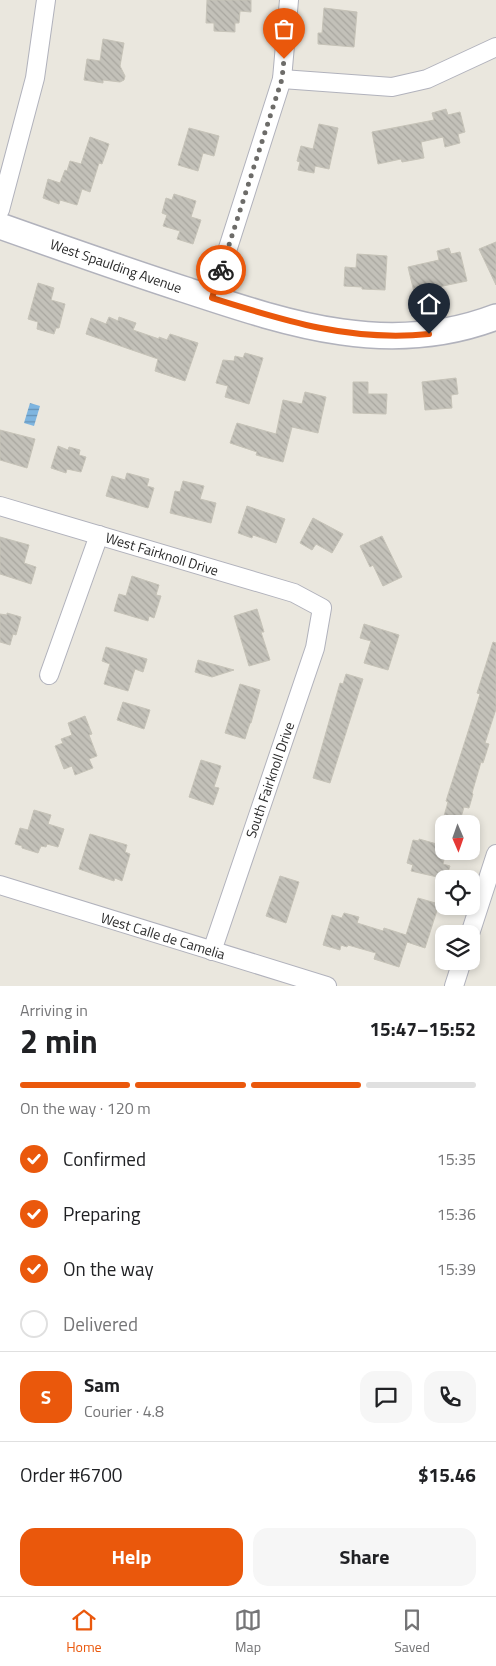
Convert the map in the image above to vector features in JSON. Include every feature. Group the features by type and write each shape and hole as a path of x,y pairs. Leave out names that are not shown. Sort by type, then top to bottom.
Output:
{"street":[{"path":"0,210 35,78 46,0"},
{"path":"212,298 282,79 289,0"},
{"path":"282,79 392,87 427,79 496,47"},
{"name":"West Spaulding Avenue","path":"0,226 212,298 315,328 374,336 402,336 429,334 496,317"},
{"name":"West Fairknoll Drive","path":"0,506 294,594 322,608"},
{"path":"49,674 99,535"},
{"name":"South Fairknoll Drive","path":"212,951 315,648 322,608"},
{"path":"473,925 496,854"},
{"name":"West Calle de Camelia","path":"0,885 327,986"},
{"path":"454,986 459,970"}],"water":[{"path":"30,403 40,406 34,426 24,423"}],"building":[{"path":"207,0 251,0 251,12 240,11 239,23 235,23 235,32 214,31 214,23 206,23"},
{"path":"324,8 357,12 354,47 318,44 318,33 322,33"},
{"path":"103,39 124,43 120,66 125,76 124,80 120,82 103,80 103,83 84,80 87,59 100,61"},
{"path":"446,109 448,115 460,112 465,132 458,134 460,143 445,147 443,137 421,142 424,158 402,162 401,159 378,164 372,132 434,120 432,113"},
{"path":"319,124 338,128 329,169 315,166 314,173 298,170 300,162 297,161 301,146 313,149"},
{"path":"189,128 219,136 214,156 203,153 198,171 178,165"},
{"path":"90,137 109,144 102,164 99,163 90,192 82,189 77,205 60,200 59,204 43,198 48,179 60,183 70,161 81,164"},
{"path":"174,194 196,201 191,217 201,220 193,244 177,239 180,231 163,226 167,215 162,213 166,198 172,200"},
{"path":"496,242 496,285 479,249"},
{"path":"449,248 451,254 460,252 467,281 414,292 408,267 439,260 437,251"},
{"path":"357,254 387,256 385,290 344,286 345,267 356,268"},
{"path":"38,283 54,288 51,300 65,304 59,328 56,328 54,334 37,329 38,322 28,319"},
{"path":"109,317 118,321 119,317 136,323 133,330 159,339 159,337 167,340 170,334 198,343 185,381 155,371 158,359 86,334 91,318 106,324"},
{"path":"245,353 263,358 249,404 225,397 228,386 216,383 223,360 234,361 235,356 243,358"},
{"path":"456,378 458,394 451,395 452,408 425,410 422,382"},
{"path":"353,382 368,382 368,394 387,394 386,414 353,413"},
{"path":"305,392 326,397 318,433 292,427 283,462 256,455 257,452 230,443 237,423 276,434 283,400 302,404"},
{"path":"0,430 35,439 27,468 0,460"},
{"path":"58,446 68,450 69,447 80,450 79,455 86,457 81,472 67,469 66,473 51,468"},
{"path":"127,473 149,479 147,486 154,488 148,508 106,496 112,476 125,480"},
{"path":"183,481 204,486 200,499 216,503 211,523 170,513 175,491 180,492"},
{"path":"247,506 285,519 276,543 253,535 252,538 238,533"},
{"path":"313,518 343,534 332,553 316,544 312,550 300,543"},
{"path":"382,536 402,577 383,586 373,565 370,567 360,546"},
{"path":"0,537 29,545 24,563 36,567 31,584 0,574"},
{"path":"132,576 159,585 156,595 161,596 154,618 149,616 148,621 114,611 119,594 126,596"},
{"path":"257,609 264,632 261,632 270,660 249,666 234,616"},
{"path":"7,613 21,617 16,635 13,634 10,645 0,642 0,614 7,615"},
{"path":"364,624 399,635 388,670 364,663 371,641 360,638"},
{"path":"493,642 496,643 496,709 485,743 489,744 483,763 481,762 469,808 464,807 462,815 444,815 448,802 446,801 480,694 477,693"},
{"path":"106,647 147,659 143,672 135,669 128,691 104,684 110,664 102,661"},
{"path":"198,660 234,670 212,677 195,672"},
{"path":"346,674 363,679 330,783 313,778 340,683 343,684"},
{"path":"240,684 260,690 245,739 225,733"},
{"path":"123,702 150,710 144,729 117,720"},
{"path":"85,716 92,734 89,735 97,756 89,759 93,768 75,775 72,766 64,769 55,746 63,743 61,739 72,735 68,723"},
{"path":"201,760 221,766 214,787 219,788 213,805 189,797"},
{"path":"34,810 51,815 48,824 64,829 58,847 47,844 46,847 41,846 38,853 15,844 20,828 28,830"},
{"path":"90,834 127,845 125,852 130,854 122,881 115,878 114,881 79,869"},
{"path":"419,839 435,843 435,860 444,860 443,864 450,866 449,870 435,870 435,876 411,871 413,865 407,863 413,840 419,841"},
{"path":"280,876 299,882 286,923 266,916"},
{"path":"418,898 435,903 436,915 425,948 407,942 399,967 374,959 376,953 348,945 347,947 341,945 340,950 323,945 332,915 342,918 344,913 359,917 357,923 383,931 384,928 406,935"}],"way so far":[{"path":"221,270 282,79 284,59"}],"route":[{"path":"221,270 212,298 315,328 374,336 429,334"}]}
